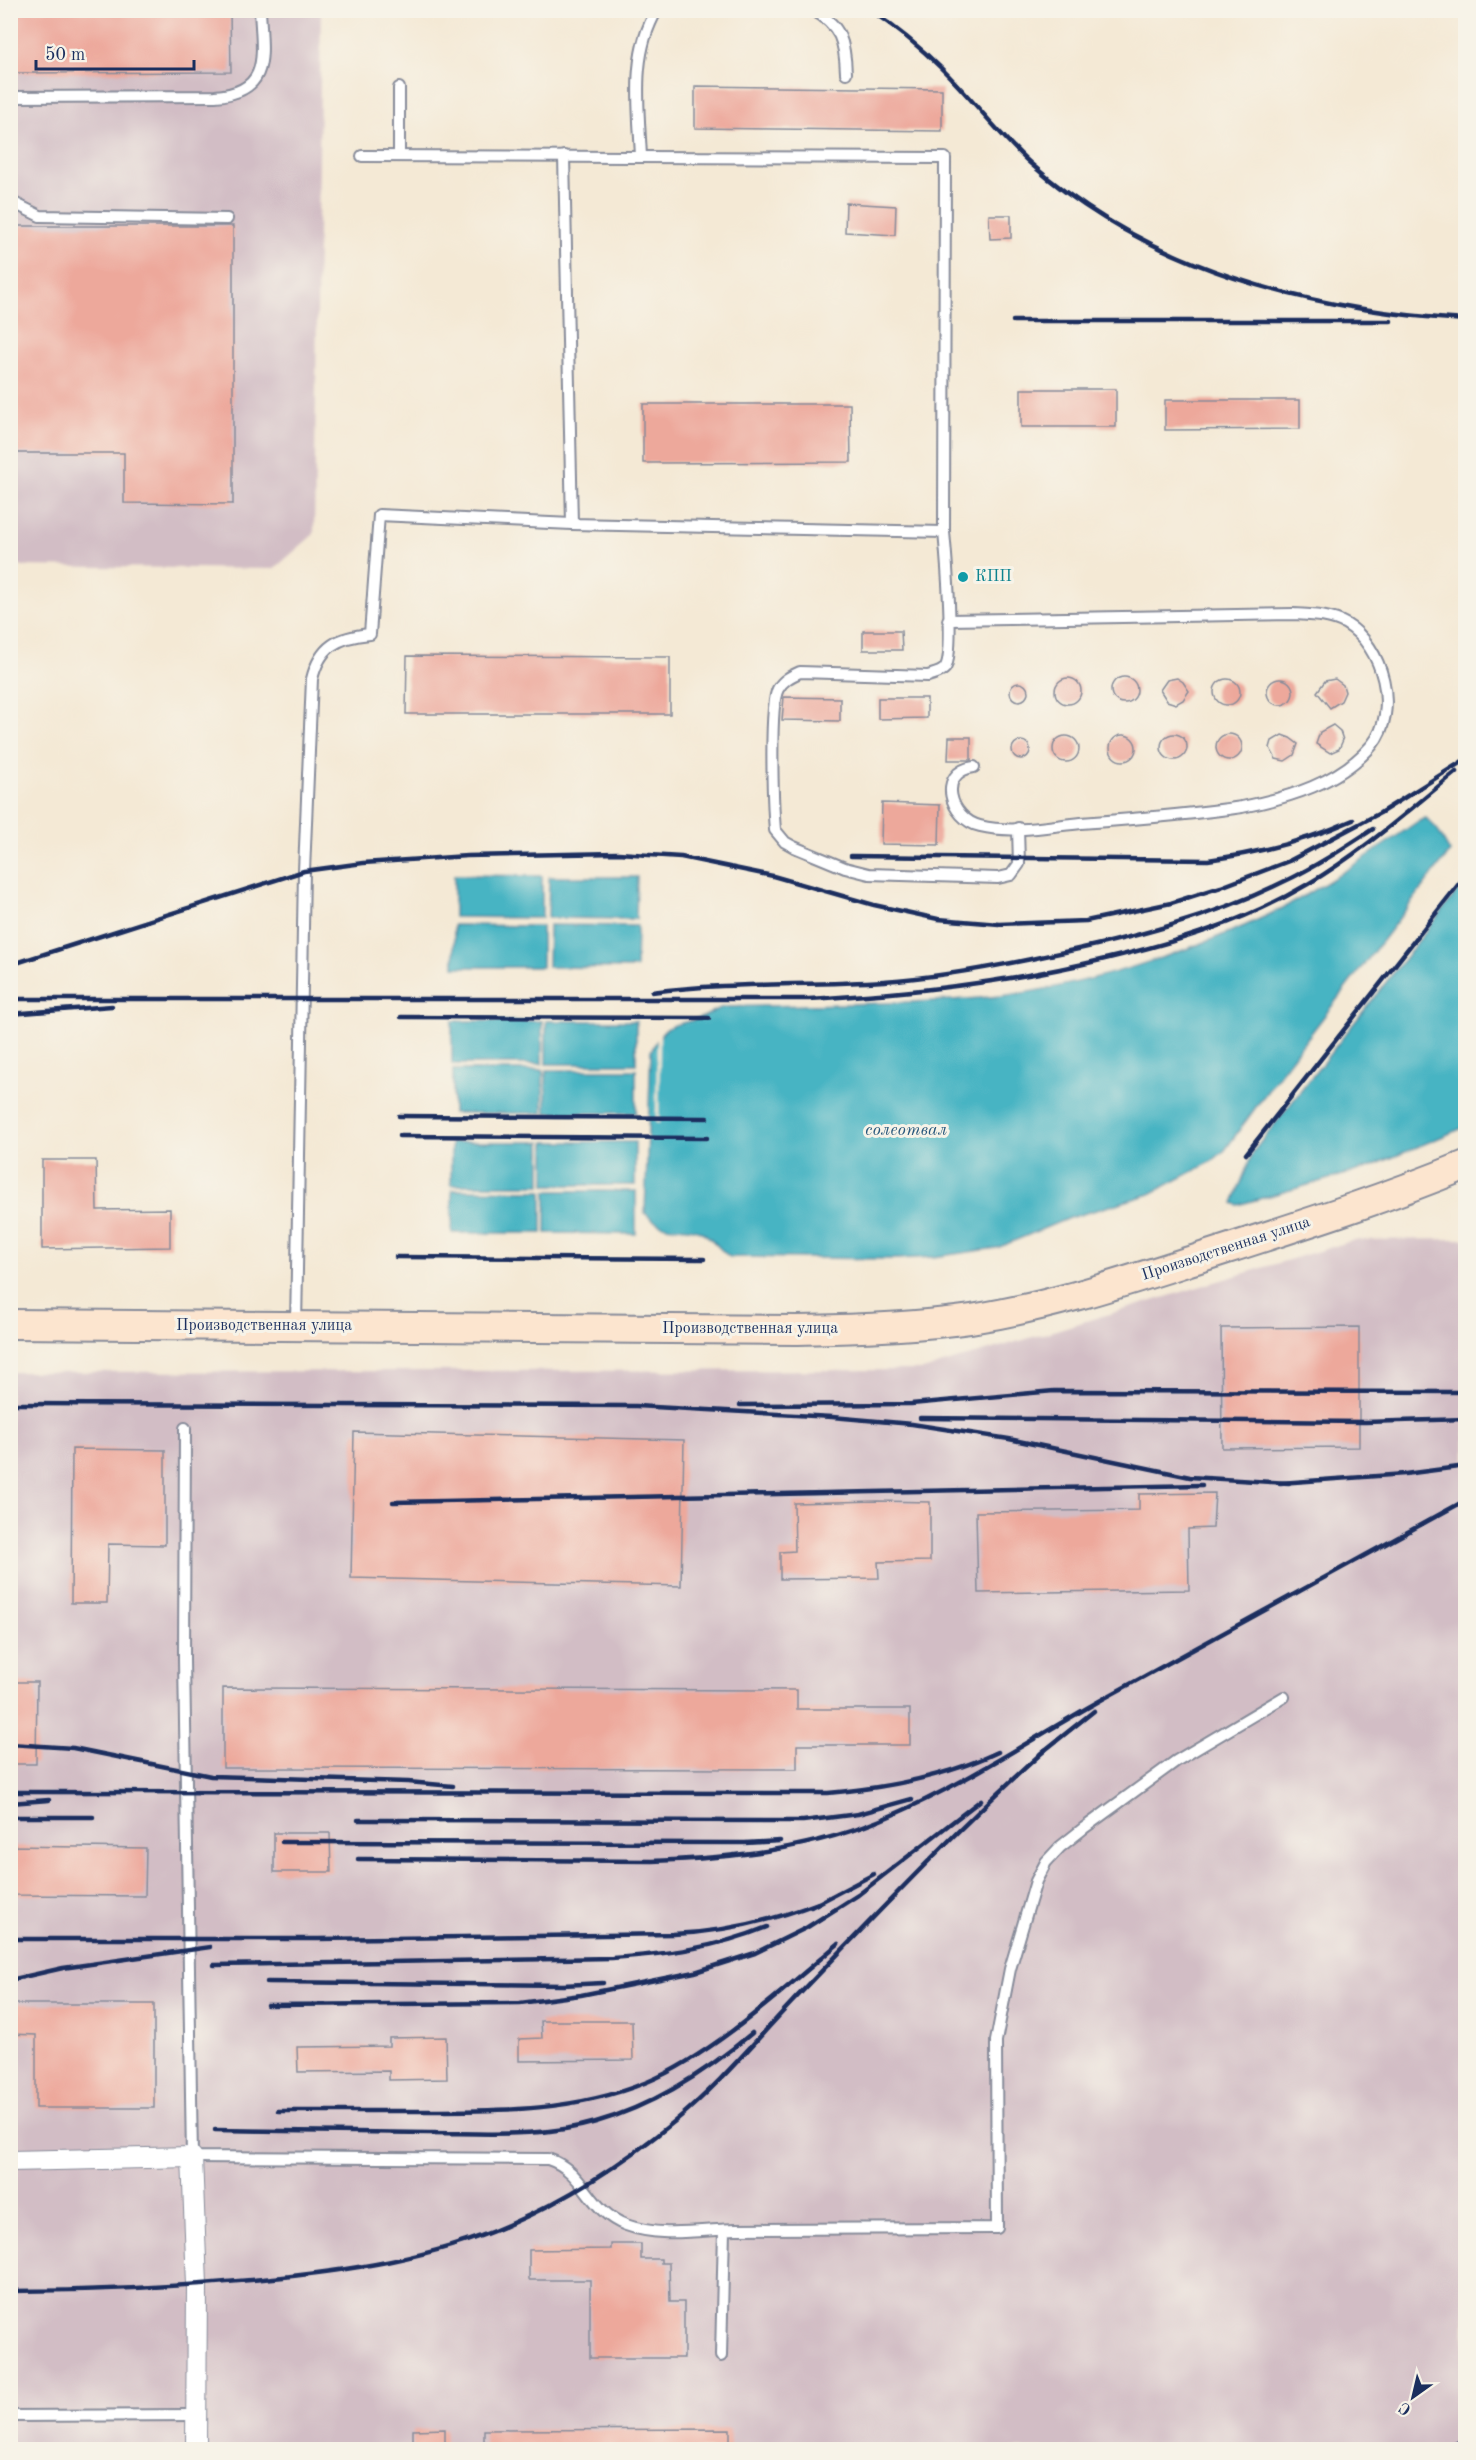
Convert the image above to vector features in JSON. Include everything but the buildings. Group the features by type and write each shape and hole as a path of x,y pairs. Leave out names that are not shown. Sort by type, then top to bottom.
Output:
{"main road":[{"name":"Производственная улица","path":"10,1324 798,1330 885,1328 971,1319 1044,1305 1114,1285 1410,1188 1466,1165"}],"street":[{"path":"10,2161 192,2157 197,2285 196,2450"}],"lane":[{"path":"10,97 231,95 244,90 258,74 262,58 260,10"},
{"path":"641,157 637,76 641,52 657,10"},
{"path":"813,10 828,18 841,36 846,73"},
{"path":"399,88 399,156"},
{"path":"362,156 945,158 944,532 948,662 939,672 928,676 800,672 783,682 777,690 773,710 775,830 785,842 794,848 857,872 998,878 1011,875 1019,864 1018,828"},
{"path":"564,156 572,524"},
{"path":"10,201 40,216 227,219"},
{"path":"296,1326 304,871 312,679 316,665 334,643 347,636 370,634 379,515 572,524 944,532"},
{"path":"948,620 1293,614 1323,616 1347,625 1360,636 1378,668 1387,703 1385,720 1380,733 1360,757 1330,778 1270,802 1232,809 1018,828 979,826 964,818 952,801 955,775 959,770 974,767"},
{"path":"185,1428 184,1660 192,2157 548,2159 571,2170 591,2199 614,2219 625,2225 661,2232 997,2228 996,2042 1010,1969 1036,1881 1046,1863 1060,1847 1084,1828 1176,1761 1284,1696"},
{"path":"721,2356 724,2230"},
{"path":"10,2416 196,2415"}],"shaded area":[{"path":"11,11 321,11 314,534 274,569 11,566"},
{"path":"1465,1239 1465,2449 11,2449 10,1372 923,1370 1355,1240"}],"water":[{"name":"солеотвал","path":"1426,818 1437,829 1450,852 1279,1075 1225,1150 1211,1162 1150,1194 1069,1218 997,1248 933,1257 897,1259 730,1257 702,1232 660,1224 645,1213 651,1051 662,1033 672,1026 703,1017 724,1007 979,998 1016,994 1093,978 1171,954 1245,926 1279,910 1332,879"},
{"path":"454,875 542,876 542,918 454,917"},
{"path":"549,877 637,877 636,919 548,918"},
{"path":"1465,885 1465,1127 1367,1168 1238,1205 1233,1203 1253,1152 1456,893"},
{"path":"454,925 542,926 542,967 454,967"},
{"path":"549,925 637,926 636,968 548,967"},
{"path":"452,1021 542,1021 542,1064 452,1064"},
{"path":"546,1021 636,1021 636,1064 546,1064"},
{"path":"453,1070 543,1070 543,1113 453,1113"},
{"path":"546,1070 636,1070 636,1113 546,1113"},
{"path":"451,1142 541,1142 541,1185 451,1185"},
{"path":"545,1142 635,1142 635,1185 545,1185"},
{"path":"452,1190 542,1191 542,1233 452,1233"},
{"path":"546,1191 636,1191 636,1234 546,1233"}],"pier":[{"path":"660,1031 659,1123 656,1123 657,1034"}],"railway":[{"path":"870,10 932,59 1030,163 1077,200 1126,231 1179,257 1234,278 1291,294 1349,307 1466,320"},
{"path":"1013,321 1391,321"},
{"path":"10,965 304,871 363,863 467,856 618,853 681,857 773,876 874,905 938,919 999,924 1086,921 1171,903 1289,861 1380,813 1466,759"},
{"path":"10,999 809,999 884,994 994,981 1105,959 1158,945 1235,920 1284,897 1328,872 1384,831 1456,772"},
{"path":"851,856 1208,860 1282,845 1353,820"},
{"path":"652,992 739,985 905,979 988,967 1080,949 1169,926 1255,895 1306,870 1373,829"},
{"path":"1246,1154 1466,875"},
{"path":"10,1014 112,1006"},
{"path":"401,1017 709,1018"},
{"path":"399,1116 707,1118"},
{"path":"399,1136 707,1138"},
{"path":"396,1257 704,1259"},
{"path":"740,1405 911,1404 1054,1391 1466,1392"},
{"path":"10,1404 636,1406 832,1417 912,1424 1009,1439 1190,1477 1289,1483"},
{"path":"920,1418 1365,1422 1466,1419"},
{"path":"1280,1483 1405,1474 1466,1466"},
{"path":"393,1502 1202,1485"},
{"path":"358,1859 682,1860 773,1850 833,1837 890,1816 947,1789 1084,1709 1466,1500"},
{"path":"1040,1754 1094,1711"},
{"path":"10,1744 73,1748 211,1776 408,1782 453,1786"},
{"path":"10,2291 200,2284 294,2276 357,2267 449,2247 508,2225 552,2204 616,2165 691,2107 721,2079 916,1874 1045,1750"},
{"path":"10,1792 828,1793 872,1788 936,1775 998,1752"},
{"path":"358,1820 803,1821 858,1814 912,1799"},
{"path":"10,1803 49,1800"},
{"path":"267,2005 520,2003 581,1995 695,1972 755,1953 806,1928 858,1895 981,1800"},
{"path":"10,1817 93,1817"},
{"path":"282,1842 745,1843 780,1841"},
{"path":"811,1907 874,1874"},
{"path":"10,1939 318,1939 673,1934 711,1931 747,1924 818,1903"},
{"path":"214,1965 612,1958 691,1949 729,1940 767,1927"},
{"path":"278,2111 511,2109 566,2104 621,2092 647,2082 697,2056 771,2001 838,1944"},
{"path":"10,1980 63,1968 210,1947"},
{"path":"267,1982 563,1985 603,1983"},
{"path":"215,2130 491,2134 534,2133 576,2127 618,2115 659,2097 698,2074 752,2033"},
{"path":"1442,2450 1466,2439"}],"place":[{"name":"КПП","path":"963,577"}]}
